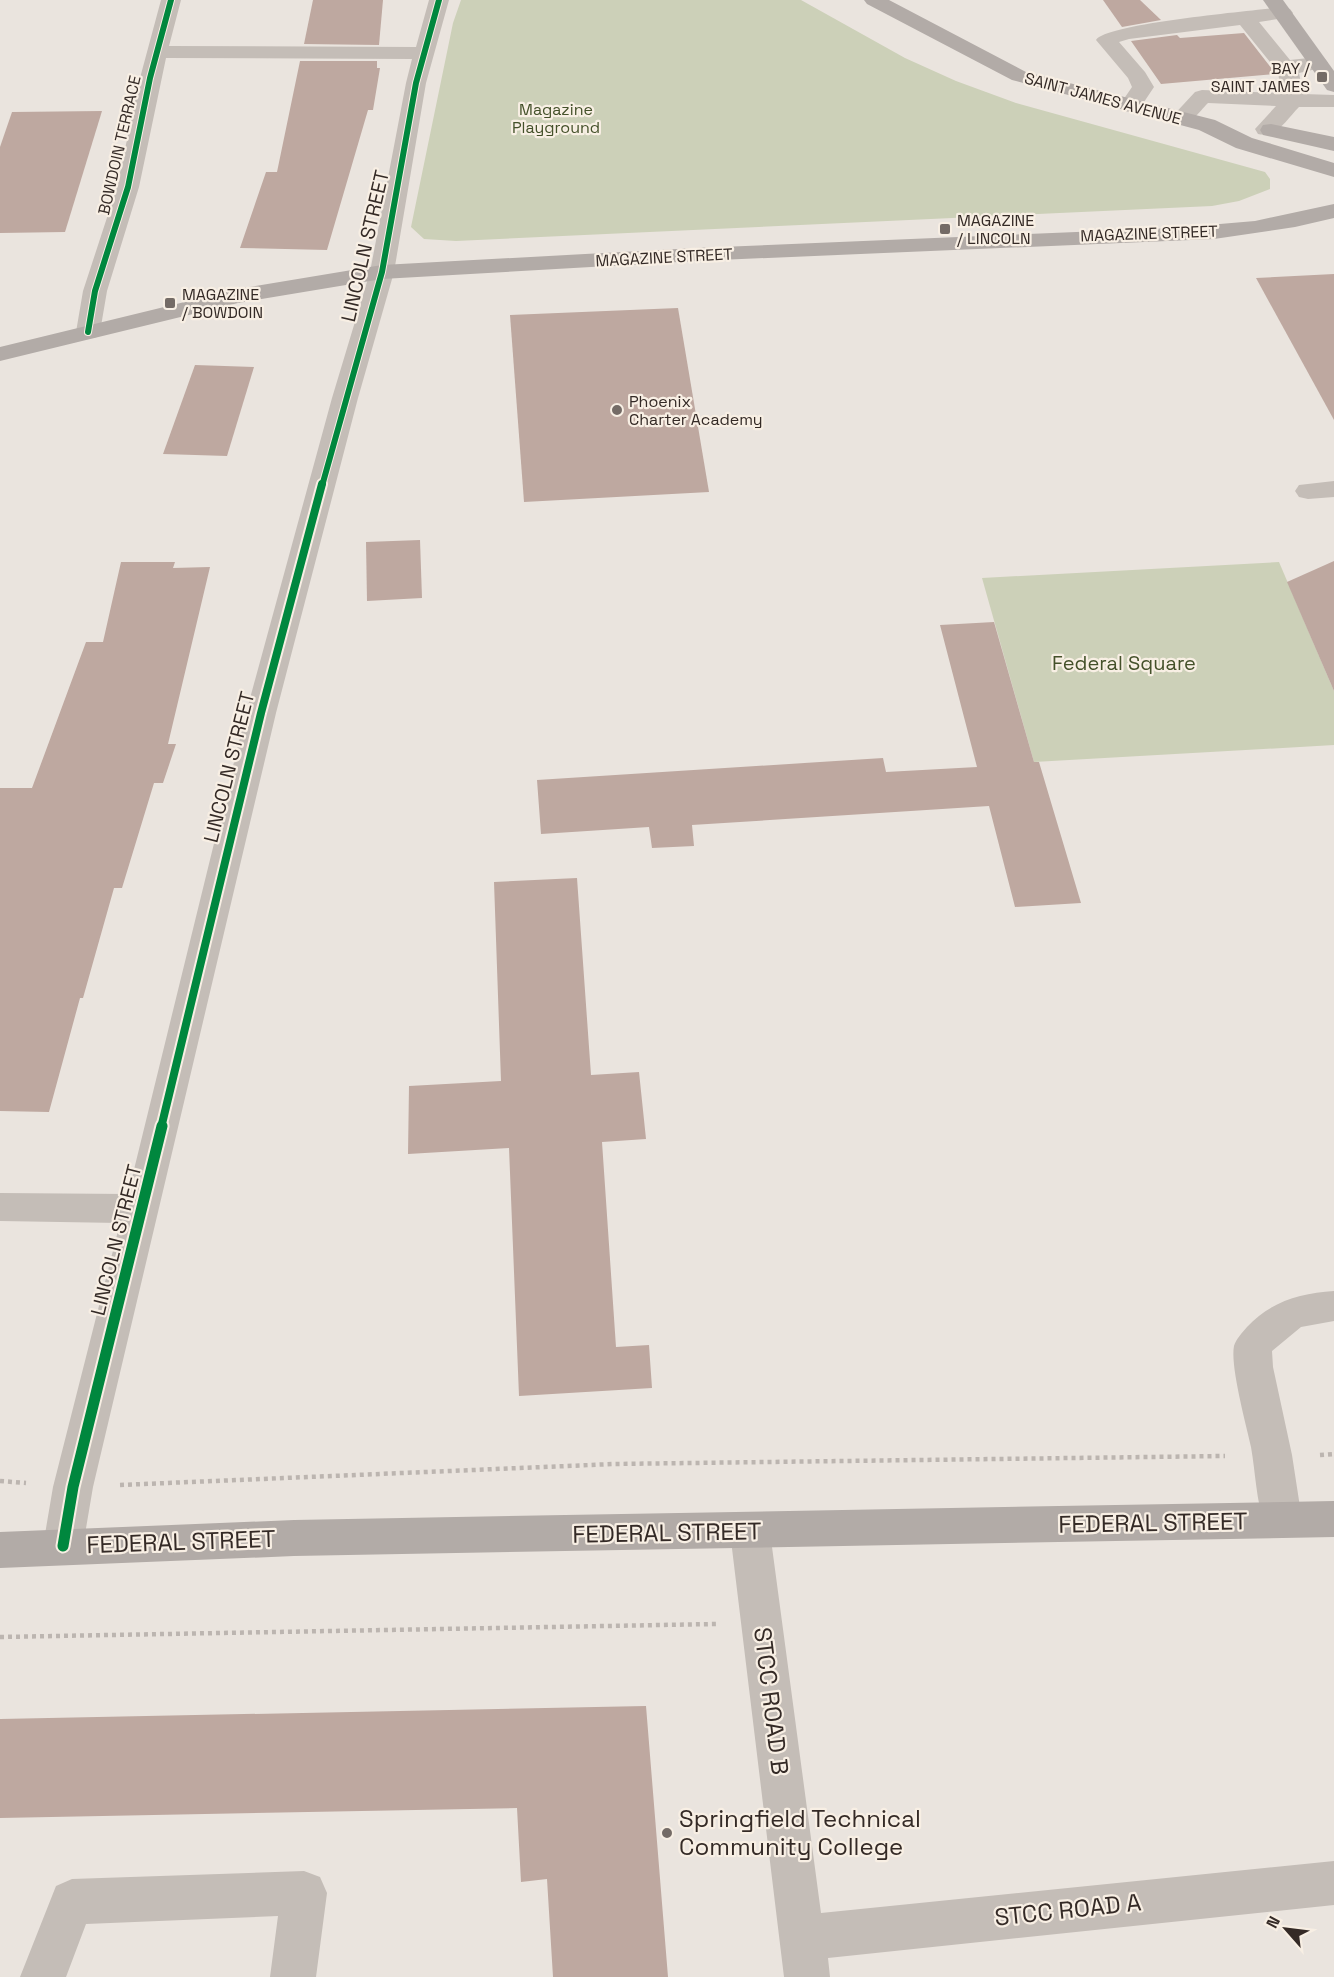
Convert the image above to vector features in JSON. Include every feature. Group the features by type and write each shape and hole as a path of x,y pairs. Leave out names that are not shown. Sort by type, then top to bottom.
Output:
{"main road":[{"name":"SAINT JAMES AVENUE","path":"874,0 1019,76 1206,125 1266,129 1334,144"},
{"path":"1278,7 1334,86"},
{"name":"SAINT JAMES AVENUE","path":"1206,125 1244,143 1334,170"},
{"name":"MAGAZINE STREET","path":"0,354 288,286 382,272 1062,237 1197,233 1256,227 1334,212"},
{"name":"FEDERAL STREET","path":"0,1550 294,1538 750,1532 1334,1519"}],"street":[{"name":"BOWDOIN TERRACE","path":"88,332 95,291 128,187 156,52 171,0"},
{"name":"LINCOLN STREET","path":"63,1546 73,1487 261,713 345,398 382,272 423,53 440,0"},
{"path":"1130,106 1143,87 1138,76 1106,40 1125,33 1245,18 1278,7"},
{"path":"1245,18 1288,71 1293,100"},
{"path":"1288,71 1313,56 1334,49"},
{"path":"156,52 423,53"},
{"path":"1181,119 1202,96 1334,101"},
{"path":"1266,129 1293,100"},
{"path":"0,1207 142,1209"},
{"path":"1282,1520 1252,1347 1270,1327 1290,1313 1315,1307 1334,1306"},
{"name":"STCC ROAD B","path":"750,1532 804,1957"},
{"name":"STCC ROAD A","path":"804,1957 1334,1883"},
{"path":"43,1977 72,1902 304,1893 293,1977"}],"path":[{"path":"0,1480 73,1487 614,1464 1334,1454"},
{"path":"0,1637 761,1622"}],"green space":[{"name":"Magazine Playground","path":"461,0 801,0 905,58 956,81 1016,103 1265,172 1270,179 1270,189 1239,201 1212,206 456,241 424,239 411,227 453,23"},
{"name":"Federal Square","path":"1279,562 1334,691 1334,745 1034,762 982,578"}],"building":[{"path":"313,0 383,0 379,45 304,44"},
{"path":"1103,0 1140,0 1161,20 1122,27"},
{"path":"1244,33 1276,74 1161,84 1131,41 1177,35 1180,38"},
{"path":"300,61 377,61 377,68 380,68 373,110 368,110 327,250 240,248 266,172 277,172"},
{"path":"102,111 65,232 0,233 0,147 12,112"},
{"path":"1334,274 1334,420 1256,278"},
{"path":"678,308 709,492 524,502 510,315"},
{"path":"195,365 254,367 227,456 163,454"},
{"path":"420,540 422,598 367,601 366,542"},
{"path":"1334,561 1334,691 1287,582"},
{"path":"121,562 175,562 173,568 210,567 168,744 176,744 163,783 154,783 122,888 114,888 83,998 80,998 49,1112 0,1111 0,788 32,788 86,642 103,642"},
{"path":"994,622 1034,762 1039,762 1081,903 1015,907 989,806 692,825 694,846 652,848 649,827 541,834 537,780 883,758 886,772 977,767 940,625"},
{"path":"577,878 591,1075 639,1072 646,1139 602,1142 616,1347 649,1345 652,1388 519,1396 509,1148 408,1154 409,1086 501,1081 494,882"},
{"path":"646,1706 668,1977 553,1977 547,1879 521,1882 517,1808 0,1818 0,1719"}],"cycle path":[{"path":"88,332 95,291 128,187 150,78 171,0"},
{"path":"63,1546 73,1487 261,713 345,398 382,272 416,83 439,0"}],"place":[{"name":"BAY / SAINT JAMES","path":"1322,77"},
{"name":"MAGAZINE / LINCOLN","path":"945,229"},
{"name":"MAGAZINE / BOWDOIN","path":"170,303"},
{"name":"Phoenix Charter Academy","path":"617,410"},
{"name":"Springfield Technical Community College","path":"667,1833"}]}
